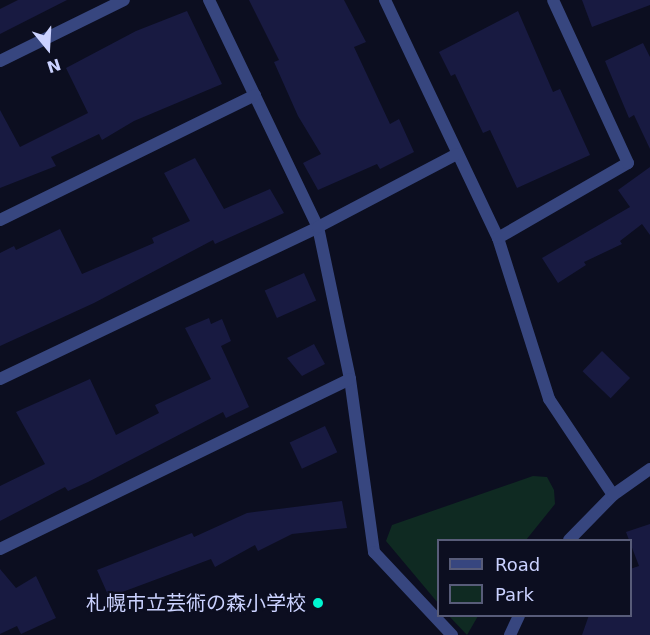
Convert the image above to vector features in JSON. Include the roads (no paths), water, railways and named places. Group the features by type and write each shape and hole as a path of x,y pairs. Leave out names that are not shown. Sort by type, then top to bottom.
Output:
{"street":[{"path":"0,61 124,0"},
{"path":"209,0 318,227 350,379 374,552 452,635"},
{"path":"385,0 498,238 549,399 613,495"},
{"path":"498,238 628,163 553,0"},
{"path":"0,220 255,95"},
{"path":"0,380 318,227 458,154"},
{"path":"0,549 350,379"},
{"path":"570,539 613,495 650,469"},
{"path":"510,635 518,617"}],"place":[{"name":"札幌市立芸術の森小学校","path":"318,603"}]}
